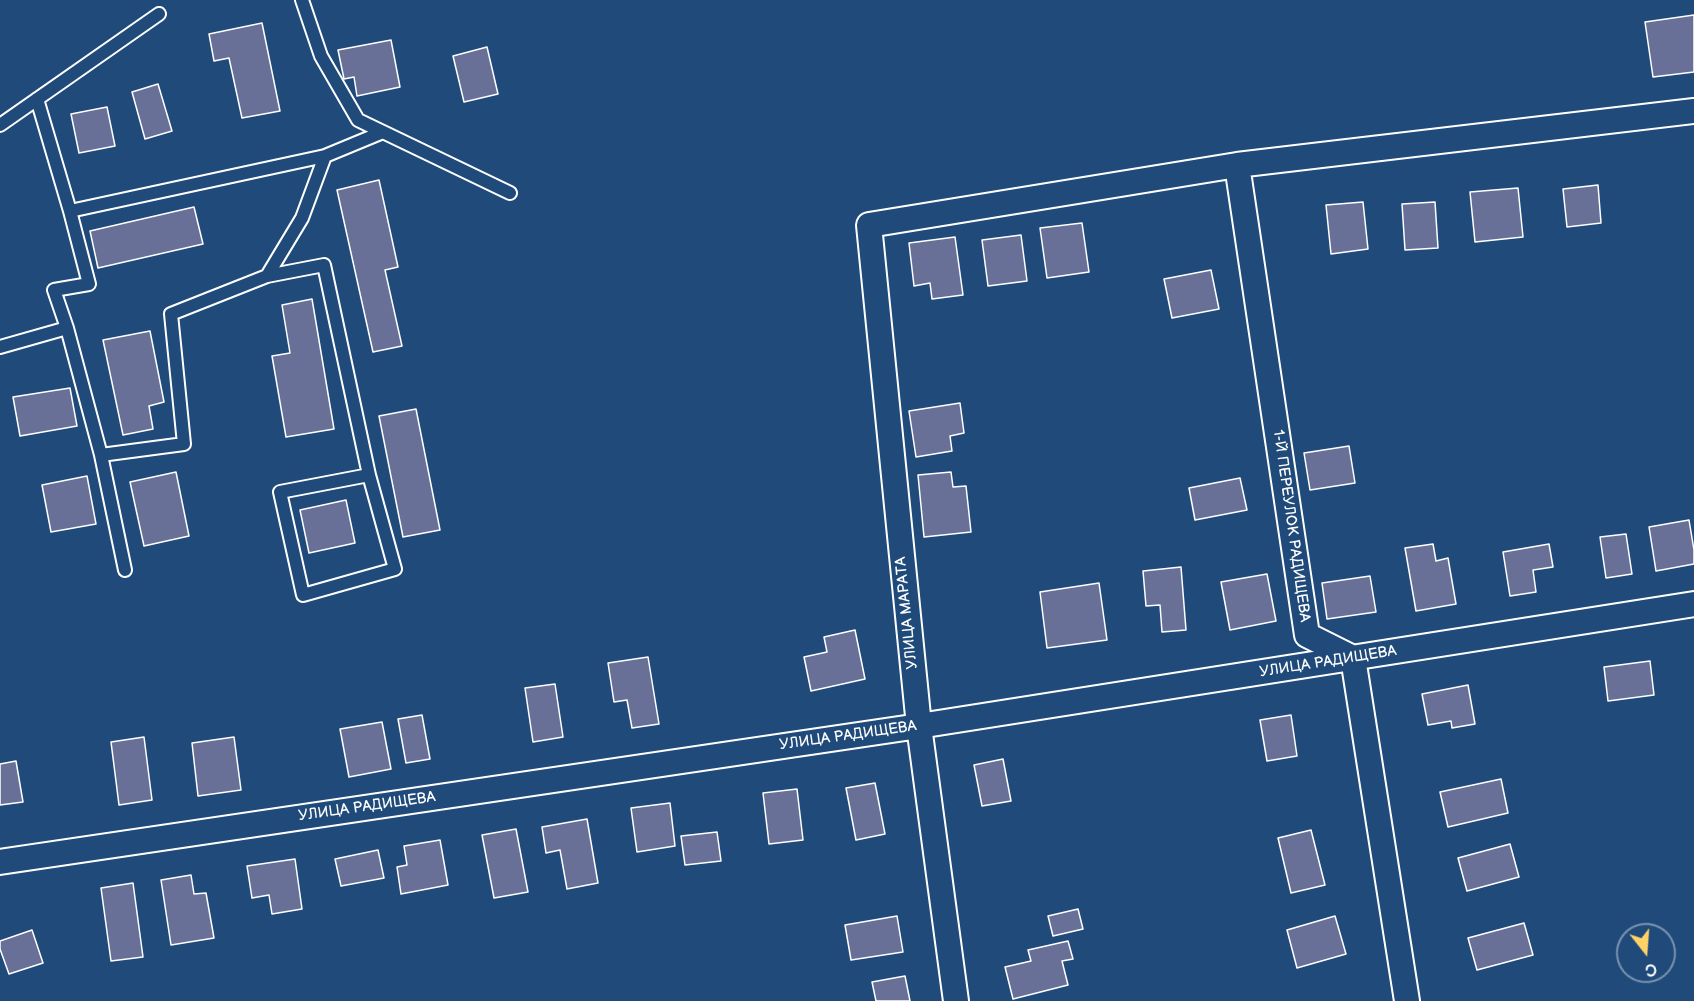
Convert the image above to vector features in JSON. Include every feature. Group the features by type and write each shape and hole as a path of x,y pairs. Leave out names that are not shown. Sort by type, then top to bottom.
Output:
{"street":[{"path":"1237,165 1694,111"},
{"name":"УЛИЦА МАРАТА","path":"956,1001 918,726 869,225 1237,165"},
{"name":"1-Й ПЕРЕУЛОК РАДИЩЕВА","path":"1237,165 1307,635 1353,658"},
{"name":"УЛИЦА РАДИЩЕВА","path":"0,862 918,726 1694,604"},
{"path":"1353,658 1407,1001"}],"lane":[{"path":"302,0 321,56 358,120 510,193"},
{"path":"0,125 159,14"},
{"path":"37,99 89,284 54,290 100,455 125,570"},
{"path":"70,211 325,156 383,132"},
{"path":"267,276 302,218 325,156"},
{"path":"100,455 184,444 171,314 267,276 324,265 369,475 395,569 303,595 280,492 369,475"},
{"path":"0,347 66,328"}],"building":[{"path":"1694,15 1694,72 1653,77 1645,22"},
{"path":"262,23 280,111 242,118 229,58 214,61 209,34"},
{"path":"391,40 400,87 357,96 354,77 344,79 338,50"},
{"path":"487,47 498,94 464,102 453,56"},
{"path":"158,84 172,131 145,139 132,92"},
{"path":"107,107 115,146 79,153 71,114"},
{"path":"379,180 398,267 385,270 402,346 373,352 337,190"},
{"path":"1598,185 1601,223 1567,227 1563,189"},
{"path":"1518,188 1523,237 1475,242 1470,192"},
{"path":"1363,202 1368,249 1331,254 1326,205"},
{"path":"1435,202 1438,248 1405,250 1402,204"},
{"path":"194,207 203,244 98,268 90,231"},
{"path":"1082,223 1089,272 1047,278 1040,228"},
{"path":"1021,235 1027,281 988,286 982,240"},
{"path":"955,237 963,295 932,299 930,283 914,286 909,243"},
{"path":"1211,270 1219,309 1172,318 1164,279"},
{"path":"312,299 334,429 286,437 272,356 290,353 282,305"},
{"path":"150,331 164,402 149,406 153,429 123,435 103,340"},
{"path":"70,388 77,426 20,436 13,397"},
{"path":"960,403 964,433 950,436 952,451 916,457 909,411"},
{"path":"416,409 440,530 403,537 379,416"},
{"path":"1349,446 1355,483 1310,490 1304,453"},
{"path":"176,472 189,536 144,546 130,482"},
{"path":"951,472 953,487 966,486 971,532 924,537 918,475"},
{"path":"87,476 96,524 51,532 42,485"},
{"path":"1240,478 1247,510 1195,520 1189,488"},
{"path":"346,500 355,543 309,553 300,510"},
{"path":"1689,520 1694,564 1656,571 1649,527"},
{"path":"1626,534 1632,574 1606,578 1600,537"},
{"path":"1433,544 1436,561 1448,558 1456,604 1416,611 1405,548"},
{"path":"1549,544 1553,567 1533,570 1536,592 1510,596 1503,552"},
{"path":"1181,567 1186,630 1162,632 1160,605 1146,606 1143,571"},
{"path":"1267,574 1276,621 1230,630 1221,582"},
{"path":"1370,576 1376,612 1327,619 1322,583"},
{"path":"1099,583 1107,640 1047,648 1040,592"},
{"path":"855,630 865,679 811,691 804,657 827,652 824,637"},
{"path":"648,657 659,724 632,728 627,700 614,702 608,663"},
{"path":"1650,661 1654,695 1608,701 1604,667"},
{"path":"555,684 563,737 533,742 525,688"},
{"path":"1468,685 1475,724 1452,728 1451,721 1428,725 1422,694"},
{"path":"422,715 430,759 406,763 398,719"},
{"path":"1291,715 1297,756 1267,761 1260,720"},
{"path":"382,722 391,769 349,777 340,729"},
{"path":"144,737 152,800 119,805 111,742"},
{"path":"234,737 241,790 198,796 192,743"},
{"path":"1003,759 1011,801 982,806 974,765"},
{"path":"16,761 23,802 0,805 0,764"},
{"path":"1501,779 1508,813 1448,827 1440,792"},
{"path":"875,783 885,834 856,840 846,788"},
{"path":"797,789 803,840 769,844 763,793"},
{"path":"670,803 675,846 637,852 631,808"},
{"path":"587,819 598,883 567,889 560,850 546,853 542,827"},
{"path":"516,829 528,892 494,898 482,835"},
{"path":"1311,830 1325,885 1291,893 1278,838"},
{"path":"717,832 721,861 685,865 681,836"},
{"path":"440,840 448,885 401,894 397,867 407,865 404,846"},
{"path":"1510,844 1519,877 1467,891 1458,858"},
{"path":"378,850 384,878 341,886 335,859"},
{"path":"295,859 302,909 272,914 269,895 252,898 247,866"},
{"path":"191,875 194,894 206,893 214,938 171,945 161,880"},
{"path":"133,883 143,957 111,961 101,888"},
{"path":"1078,909 1083,929 1053,936 1048,916"},
{"path":"897,916 903,952 851,960 845,925"},
{"path":"1335,916 1346,954 1297,968 1287,930"},
{"path":"1524,923 1533,955 1477,970 1468,938"},
{"path":"32,930 43,963 9,974 0,949 0,941"},
{"path":"1068,941 1073,959 1062,961 1068,985 1013,999 1005,967 1031,961 1028,950"},
{"path":"905,976 910,1001 876,1001 872,982"}]}
